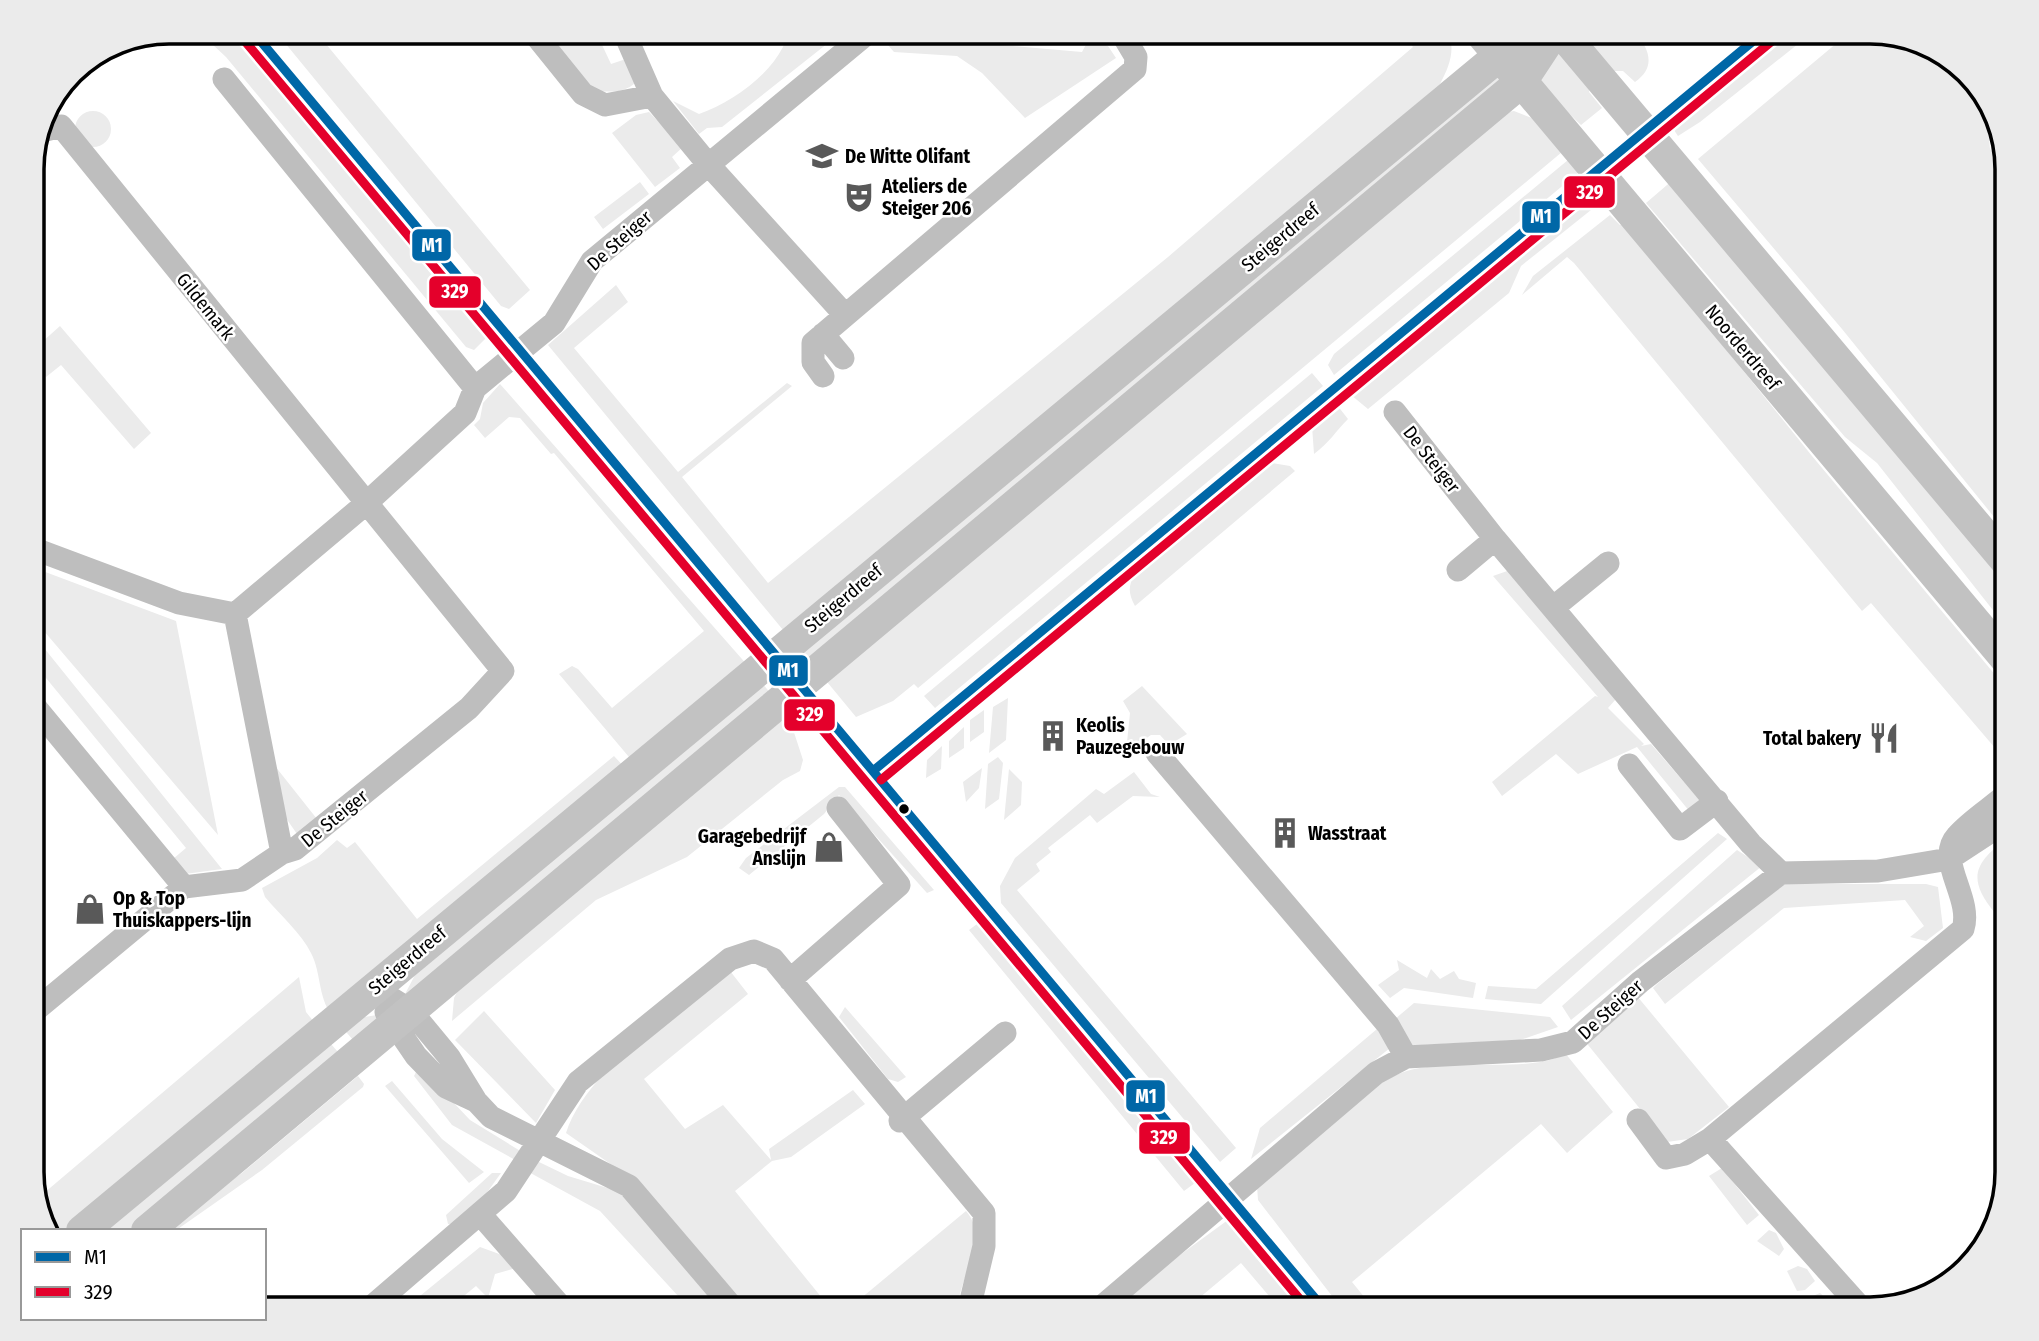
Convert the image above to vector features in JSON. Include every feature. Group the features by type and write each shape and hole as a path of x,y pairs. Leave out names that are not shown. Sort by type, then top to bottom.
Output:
{"main road":[{"name":"Steigerdreef","path":"84,1229 810,624 1489,44"},
{"name":"Noorderdreef","path":"1491,44 1995,646"},
{"name":"Steigerdreef","path":"149,1229 837,657 1521,82 1546,44"},
{"path":"1571,44 1684,174 1995,548"}],"street":[{"path":"543,44 583,94 605,105 652,96"},
{"path":"629,44 652,96 707,163 845,315"},
{"name":"De Steiger","path":"282,853 235,614 368,502 465,413 475,388 554,323 592,261 707,163 728,150 855,44"},
{"path":"823,376 813,362 813,343 1135,69 1136,57 1128,44"},
{"path":"223,79 475,388"},
{"name":"Gildemark","path":"51,129 61,126 368,502"},
{"path":"823,334 843,358"},
{"name":"De Steiger","path":"1114,1297 1376,1073 1406,1056 1541,1050 1573,1042 1640,982 1781,873 1751,844 1495,539 1395,412"},
{"name":"De Steiger","path":"184,887 242,880 282,853 295,849 469,708 503,671 393,539 368,502"},
{"path":"1458,570 1495,539"},
{"path":"44,552 179,603 235,614"},
{"path":"1554,607 1608,563"},
{"path":"44,717 184,887 44,1003"},
{"path":"1157,753 1388,1025 1406,1056"},
{"path":"1629,765 1680,829 1717,801"},
{"path":"1638,1120 1666,1158 1685,1154 1710,1139 1963,929 1965,904 1948,859 1955,838 1995,804"},
{"path":"790,980 899,885 838,808"},
{"path":"1781,873 1878,871 1948,859 1995,829"},
{"path":"384,1297 506,1191 578,1082 730,959 754,951 773,959 902,1120 984,1213 987,1226 972,1297"},
{"path":"373,987 401,1017 416,1056 446,1087 476,1101 491,1118 629,1186 723,1297"},
{"path":"902,1120 1005,1033"},
{"path":"1710,1139 1850,1297"},
{"path":"480,1214 552,1297"}],"shaded area":[{"path":"212,44 247,44 489,335 474,350 466,347 226,57"},
{"path":"286,44 326,44 530,290 509,309 501,306"},
{"path":"551,44 602,44 611,64 629,58 636,82 620,91 590,91"},
{"path":"784,44 827,44 722,127 707,128 699,134 673,101 699,114 723,103 758,79"},
{"path":"887,44 991,44 1082,52 1086,44 1104,44 1116,58 1025,118 982,73 957,56 894,52"},
{"path":"1411,44 1451,44 1450,58 1440,84 788,636 548,345 616,285 628,302 574,348 678,472 787,383 792,386 682,477 768,583 1168,257 1413,47"},
{"path":"1590,44 1643,44 1649,58 1642,76 1635,82 1623,71 1613,71"},
{"path":"1771,44 1798,44 1700,122 1678,136 1672,127"},
{"path":"1836,44 1886,45 1910,50 1940,65 1959,80 1986,121 1991,137 1990,149 1994,154 1995,518 1842,329 1698,159"},
{"path":"1560,49 1591,85 1589,92 1602,108 1581,125 1529,75"},
{"path":"1492,65 1504,80 814,668 795,646"},
{"path":"93,111 106,116 111,129 106,142 93,147 80,142 75,129 80,116"},
{"path":"1514,111 1537,120 1562,152 918,688 914,684 893,701 856,717 823,677 1502,113"},
{"path":"649,112 683,147 672,157 680,168 655,187 612,133 636,115"},
{"path":"1568,160 1578,173 1334,375 1328,365 1334,354"},
{"path":"1674,179 1995,567 1995,613 1877,463 1845,437 1646,203"},
{"path":"640,182 649,194 603,229 594,217"},
{"path":"1593,190 1601,202 1521,266 1509,293 1368,409 1351,395"},
{"path":"1610,215 1620,225 1624,223 1812,456 1995,675 1995,748 1871,603 1862,611 1574,263 1567,257 1522,295 1533,276"},
{"path":"60,326 151,433 134,449 61,365 46,377 44,340"},
{"path":"1312,373 1323,386 935,708 924,696"},
{"path":"500,384 749,667 634,763 559,674 572,666 578,669 612,708 704,631 554,453 551,454 520,418 509,417 485,438 474,425 480,419 483,403"},
{"path":"1337,405 1348,419 1314,454 1312,426"},
{"path":"1272,463 1290,466 1295,471 1135,606 1130,590 1135,573 1263,466"},
{"path":"1510,570 1616,699 1608,708 1644,744 1641,746 1651,744 1702,803 1690,812 1637,747 1578,774 1556,754 1502,796 1492,782 1595,696 1598,697 1493,576"},
{"path":"44,572 176,621 218,835 44,631"},
{"path":"44,648 222,869 185,874 173,859 186,848 44,676"},
{"path":"757,677 776,700 404,996 415,975"},
{"path":"1142,686 1187,734 1169,745 1160,735 1151,735 1126,752 1130,713 1123,701"},
{"path":"1008,698 1006,740 989,753 993,707"},
{"path":"984,710 984,732 970,742 970,720"},
{"path":"788,714 803,760 800,771 783,780 687,857 596,900 452,1021 454,998 461,984"},
{"path":"964,727 964,748 949,758 949,741"},
{"path":"942,746 941,769 926,778 927,760"},
{"path":"614,756 627,770 332,1016 324,1000 311,953 296,931 265,897 262,888 317,858 337,840 347,848 355,842 417,919"},
{"path":"998,757 1003,763 999,799 985,809 988,764"},
{"path":"271,761 317,819 297,834 279,808"},
{"path":"982,768 979,788 966,802 963,782"},
{"path":"1009,769 1022,782 1021,805 1004,820"},
{"path":"1134,772 1151,794 1160,797 1133,796 1097,823 1090,815 1048,848 1051,852 1036,864 1040,871 1017,890 1236,1148 1220,1162 1001,903 1000,886 1015,858 1096,789 1104,794"},
{"path":"839,787 845,787 934,890 927,893 839,795 824,814 749,875 739,868 746,858"},
{"path":"1718,833 1727,839 1541,1004 1485,999 1488,986 1536,989"},
{"path":"1995,848 1995,913 1980,890 1978,880 1981,863"},
{"path":"1737,850 1762,866 1571,1020 1562,1006"},
{"path":"1785,884 1926,884 1938,887 1943,928 1926,941 1910,937 1924,926 1905,900 1784,908 1665,1004 1653,988 1657,984"},
{"path":"981,921 1199,1180 1184,1191 969,930"},
{"path":"1397,960 1427,978 1431,969 1440,979 1454,971 1459,979 1476,983 1473,998 1404,988 1390,998 1378,985 1399,970"},
{"path":"727,967 748,994 644,1079 685,1129 723,1105 771,1160 769,1149 853,1090 865,1104 791,1157 772,1161 735,1191 821,1297 739,1297 632,1179 566,1133 576,1110 592,1087 659,1022"},
{"path":"299,977 306,1012 318,1027 76,1229 58,1229 45,1192"},
{"path":"1637,996 1729,1107 1688,1139 1667,1142 1584,1040"},
{"path":"1414,1003 1550,1017 1558,1027 1520,1040 1401,1046 1388,1025"},
{"path":"845,1007 906,1077 898,1082 888,1079 839,1017"},
{"path":"484,1011 555,1090 536,1123 455,1040"},
{"path":"377,1015 383,1017 359,1047 341,1026 352,1019"},
{"path":"1377,1029 1390,1048 1251,1159 1260,1128"},
{"path":"325,1037 344,1059 141,1229 96,1229"},
{"path":"1565,1053 1613,1112 1567,1153 1541,1124 1352,1282 1364,1297 1333,1297 1258,1200 1257,1186 1346,1108 1384,1081 1419,1068 1512,1065 1552,1059"},
{"path":"419,1066 470,1120 522,1152 517,1161 452,1125 414,1076"},
{"path":"358,1076 364,1084 363,1087 262,1170 178,1229 161,1229 242,1173"},
{"path":"392,1081 442,1139 484,1172 469,1183 385,1086"},
{"path":"539,1162 568,1176 624,1193 721,1297 679,1297 600,1211 525,1170"},
{"path":"1722,1168 1759,1215 1747,1225 1709,1176"},
{"path":"492,1173 501,1173 478,1205 457,1224 448,1224 446,1215"},
{"path":"966,1211 973,1222 975,1234 971,1259 959,1297 862,1297"},
{"path":"1232,1217 1302,1297 1270,1297 1241,1263 1200,1297 1122,1297"},
{"path":"1769,1230 1776,1233 1784,1249 1779,1256 1757,1241"},
{"path":"480,1247 502,1255 516,1268 495,1274 488,1297 476,1286 463,1297 419,1297"},
{"path":"1798,1266 1807,1269 1815,1281 1805,1290 1797,1291 1787,1271"}],"transit line":[{"name":"329","path":"247,44 1298,1297"},
{"name":"M1","path":"263,44 1314,1297"},
{"name":"M1","path":"873,771 1750,44"},
{"name":"329","path":"881,780 1768,44"}],"place":[{"name":"De Witte Olifant","path":"822,156"},
{"name":"Ateliers de Steiger 206","path":"859,197"},
{"name":"Keolis Pauzegebouw","path":"1053,736"},
{"name":"Total bakery","path":"1884,738"},
{"name":"Wasstraat","path":"1285,833"},
{"name":"Garagebedrijf Anslijn","path":"829,847"},
{"name":"Op & Top Thuiskappers-lijn","path":"90,909"}]}
